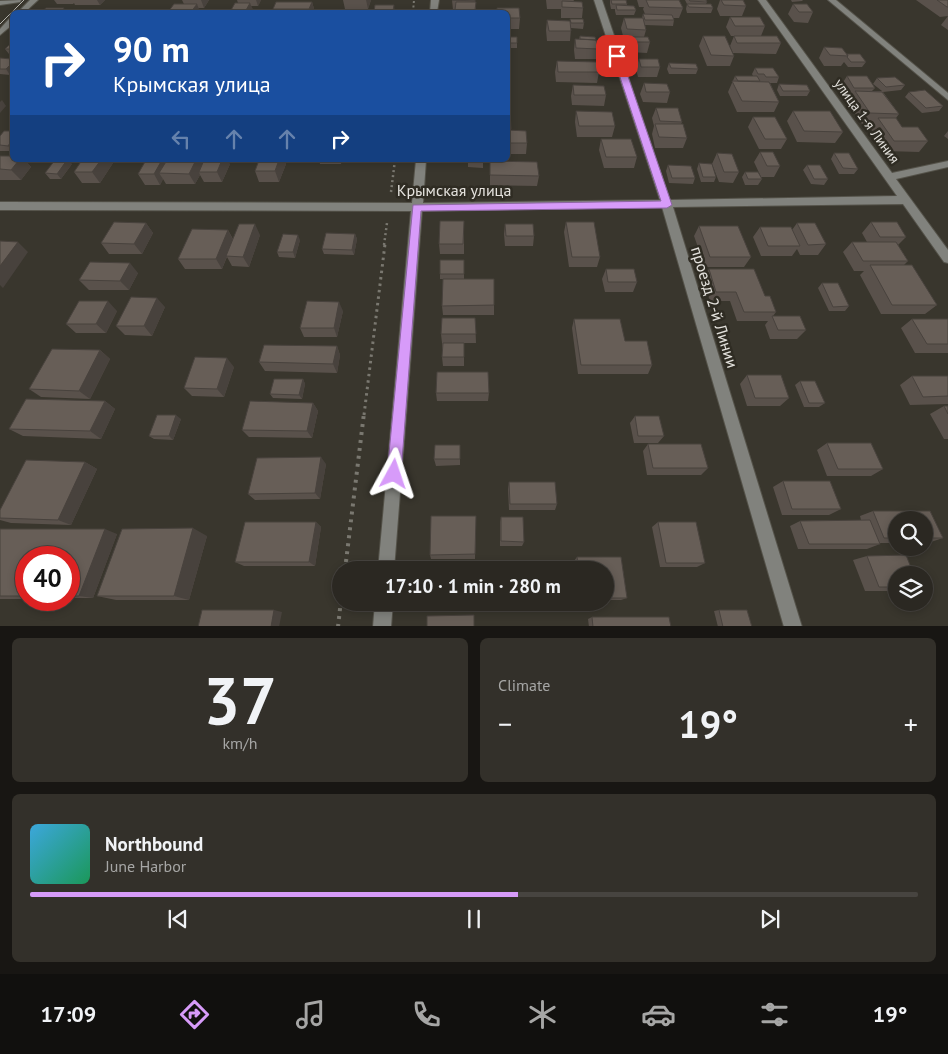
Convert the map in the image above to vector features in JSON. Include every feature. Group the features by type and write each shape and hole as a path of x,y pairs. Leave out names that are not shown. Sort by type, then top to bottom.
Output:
{"street":[{"path":"0,4 17,0"},
{"path":"23,10 34,0"},
{"name":"проезд 2-й Линии","path":"598,0 667,205 793,626"},
{"name":"улица 1-я Линия","path":"762,0 948,258"},
{"path":"832,0 948,97"},
{"path":"0,33 10,23"},
{"path":"387,561 421,162"},
{"path":"890,177 948,164"},
{"name":"Крымская улица","path":"0,206 417,207 667,205 907,200"},
{"path":"382,626 383,611"}],"path":[{"path":"346,561 395,162"},
{"path":"338,626 340,611"}],"building":[{"path":"611,0 626,0 627,4 612,4"},
{"path":"646,0 679,0 683,8 649,7"},
{"path":"706,0 707,2 690,1"},
{"path":"721,0 743,0 746,6 724,5"},
{"path":"937,0 948,0 948,7 947,7"},
{"path":"562,1 582,2 583,8 562,7"},
{"path":"276,2 312,2 309,9 273,9"},
{"path":"456,2 476,2 475,10 455,10"},
{"path":"235,3 250,3 246,10 231,10"},
{"path":"174,4 197,4 192,10 170,10"},
{"path":"687,4 711,4 713,8 689,7"},
{"path":"793,4 807,4 813,12 799,12"},
{"path":"375,5 394,5 393,10 374,10"},
{"path":"616,5 634,6 636,10 617,10"},
{"path":"46,8 64,8 62,10 44,10"},
{"path":"497,8 519,8 520,18 510,18 510,10 497,10"},
{"path":"643,14 672,15 674,20 645,20"},
{"path":"730,17 760,17 765,26 735,26"},
{"path":"624,18 643,18 646,30 627,29"},
{"path":"570,19 583,19 584,23 571,23"},
{"path":"547,20 570,21 571,31 549,31"},
{"path":"580,36 595,37 596,40 580,39"},
{"path":"703,36 725,36 734,56 711,55"},
{"path":"734,36 777,36 781,43 737,43"},
{"path":"510,37 517,37 517,43 510,43"},
{"path":"630,37 648,37 650,42 632,42"},
{"path":"575,39 596,40 598,49 576,48"},
{"path":"824,47 842,48 848,56 830,55"},
{"path":"847,54 860,54 866,62 851,62"},
{"path":"0,58 10,59 10,65 6,69 0,69"},
{"path":"639,59 658,59 660,67 641,67"},
{"path":"557,61 597,62 599,72 558,72"},
{"path":"669,63 696,64 698,69 671,68"},
{"path":"755,68 773,68 779,77 766,77 764,74 758,74"},
{"path":"735,76 757,76 760,81 738,81"},
{"path":"847,76 867,76 875,88 854,88"},
{"path":"895,77 905,85 886,87 877,78"},
{"path":"732,81 769,82 779,102 742,101"},
{"path":"644,83 667,84 670,92 646,92"},
{"path":"779,84 807,85 810,91 783,91"},
{"path":"573,85 604,86 606,95 574,95"},
{"path":"925,90 943,106 926,108 909,92"},
{"path":"855,91 882,92 899,114 870,113"},
{"path":"656,108 678,108 682,122 660,121"},
{"path":"576,111 612,112 615,126 579,126"},
{"path":"793,111 830,111 843,132 804,131"},
{"path":"753,117 775,117 787,139 765,139"},
{"path":"878,118 896,118 902,127 918,127 928,141 894,141"},
{"path":"655,124 683,124 687,138 659,137"},
{"path":"510,130 526,131 527,143 510,143"},
{"path":"4,131 10,131 10,143 8,146 0,145 0,136"},
{"path":"601,139 631,139 637,157 606,157"},
{"path":"760,152 773,152 780,166 767,166"},
{"path":"717,153 732,154 739,172 724,172"},
{"path":"834,153 849,153 858,169 843,168"},
{"path":"0,156 10,156 10,162 17,162 11,170 0,169"},
{"path":"510,161 537,162 539,176 490,175 490,162"},
{"path":"53,162 66,162 57,174 45,173"},
{"path":"81,162 100,162 92,172 74,172"},
{"path":"145,162 161,162 154,174 138,174"},
{"path":"166,162 195,162 189,174 159,173"},
{"path":"203,162 221,162 217,172 199,172"},
{"path":"258,162 278,162 275,171 255,171"},
{"path":"699,163 712,164 716,177 703,177"},
{"path":"668,165 691,166 695,178 672,178"},
{"path":"807,165 820,165 828,179 814,179"},
{"path":"745,172 758,172 762,179 748,179"},
{"path":"440,221 464,221 463,244 439,244"},
{"path":"114,222 146,223 134,244 101,243"},
{"path":"566,222 594,222 600,257 572,257"},
{"path":"871,222 897,222 906,237 880,237"},
{"path":"797,223 815,223 826,244 808,245"},
{"path":"239,224 255,224 243,257 226,256"},
{"path":"505,224 533,224 534,236 506,236"},
{"path":"699,226 738,226 751,257 710,257"},
{"path":"760,227 791,227 800,246 768,246"},
{"path":"192,229 228,230 216,259 178,259"},
{"path":"326,233 355,234 352,250 322,249"},
{"path":"283,234 298,235 293,252 277,252"},
{"path":"0,241 18,242 0,266"},
{"path":"852,242 896,242 908,261 863,261"},
{"path":"440,260 464,260 464,274 440,274"},
{"path":"90,262 130,263 120,281 79,280"},
{"path":"870,265 912,265 937,305 892,305"},
{"path":"606,269 634,269 637,282 608,282"},
{"path":"709,269 754,269 765,296 770,296 776,312 744,312 736,292 716,292"},
{"path":"443,279 494,279 494,305 442,306"},
{"path":"822,283 838,283 849,306 833,307"},
{"path":"131,297 157,298 144,326 116,326"},
{"path":"79,301 108,301 96,324 66,324"},
{"path":"307,301 339,302 334,328 300,328"},
{"path":"772,316 800,316 806,330 778,330"},
{"path":"442,318 475,318 476,334 441,334"},
{"path":"574,319 620,319 625,341 647,341 652,365 581,365"},
{"path":"912,319 948,319 948,344 927,344"},
{"path":"443,343 464,343 464,357 442,357"},
{"path":"264,345 337,346 333,364 259,362"},
{"path":"52,349 100,350 79,391 29,389"},
{"path":"195,357 227,358 217,389 184,388"},
{"path":"437,372 488,372 489,393 436,393"},
{"path":"747,375 781,375 789,398 755,398"},
{"path":"912,376 948,376 948,396 923,397"},
{"path":"274,379 303,379 299,395 270,394"},
{"path":"800,381 815,381 825,403 809,403"},
{"path":"26,399 105,401 90,431 9,429"},
{"path":"250,401 313,403 307,431 242,430"},
{"path":"944,406 948,406 948,414"},
{"path":"157,415 176,415 169,436 149,436"},
{"path":"635,416 659,416 664,436 638,436"},
{"path":"827,443 871,443 883,469 838,469"},
{"path":"648,444 701,444 708,468 653,468"},
{"path":"435,445 460,445 460,459 434,459"},
{"path":"321,457 315,493 248,494 257,458"},
{"path":"26,460 85,462 58,520 0,518 0,510"},
{"path":"783,481 830,481 841,509 792,509"},
{"path":"509,482 555,482 557,504 510,504"},
{"path":"873,511 888,511 888,538 884,538"},
{"path":"431,516 476,516 475,554 430,555"},
{"path":"501,517 523,517 524,542 501,541"},
{"path":"933,517 943,538 933,538"},
{"path":"870,520 880,544 809,544 800,521"},
{"path":"245,522 316,522 309,562 235,562"},
{"path":"658,522 696,522 705,563 666,563"},
{"path":"193,528 174,596 97,596 122,529"},
{"path":"0,529 105,529 80,593 80,546 15,546 15,596 0,596"},
{"path":"867,556 906,556 910,566 888,566 888,587 879,587"},
{"path":"577,557 621,557 627,598 614,598 614,561 578,561"},
{"path":"202,610 274,610 271,626 198,626"},
{"path":"719,610 747,610 752,626 723,626"},
{"path":"474,615 474,626 427,626 427,616"},
{"path":"592,617 669,617 671,626 593,626"}],"tram line":[{"path":"14,10 24,0"},
{"path":"0,24 10,14"}],"route":[{"path":"394,474 417,207 667,205 617,56"}]}
